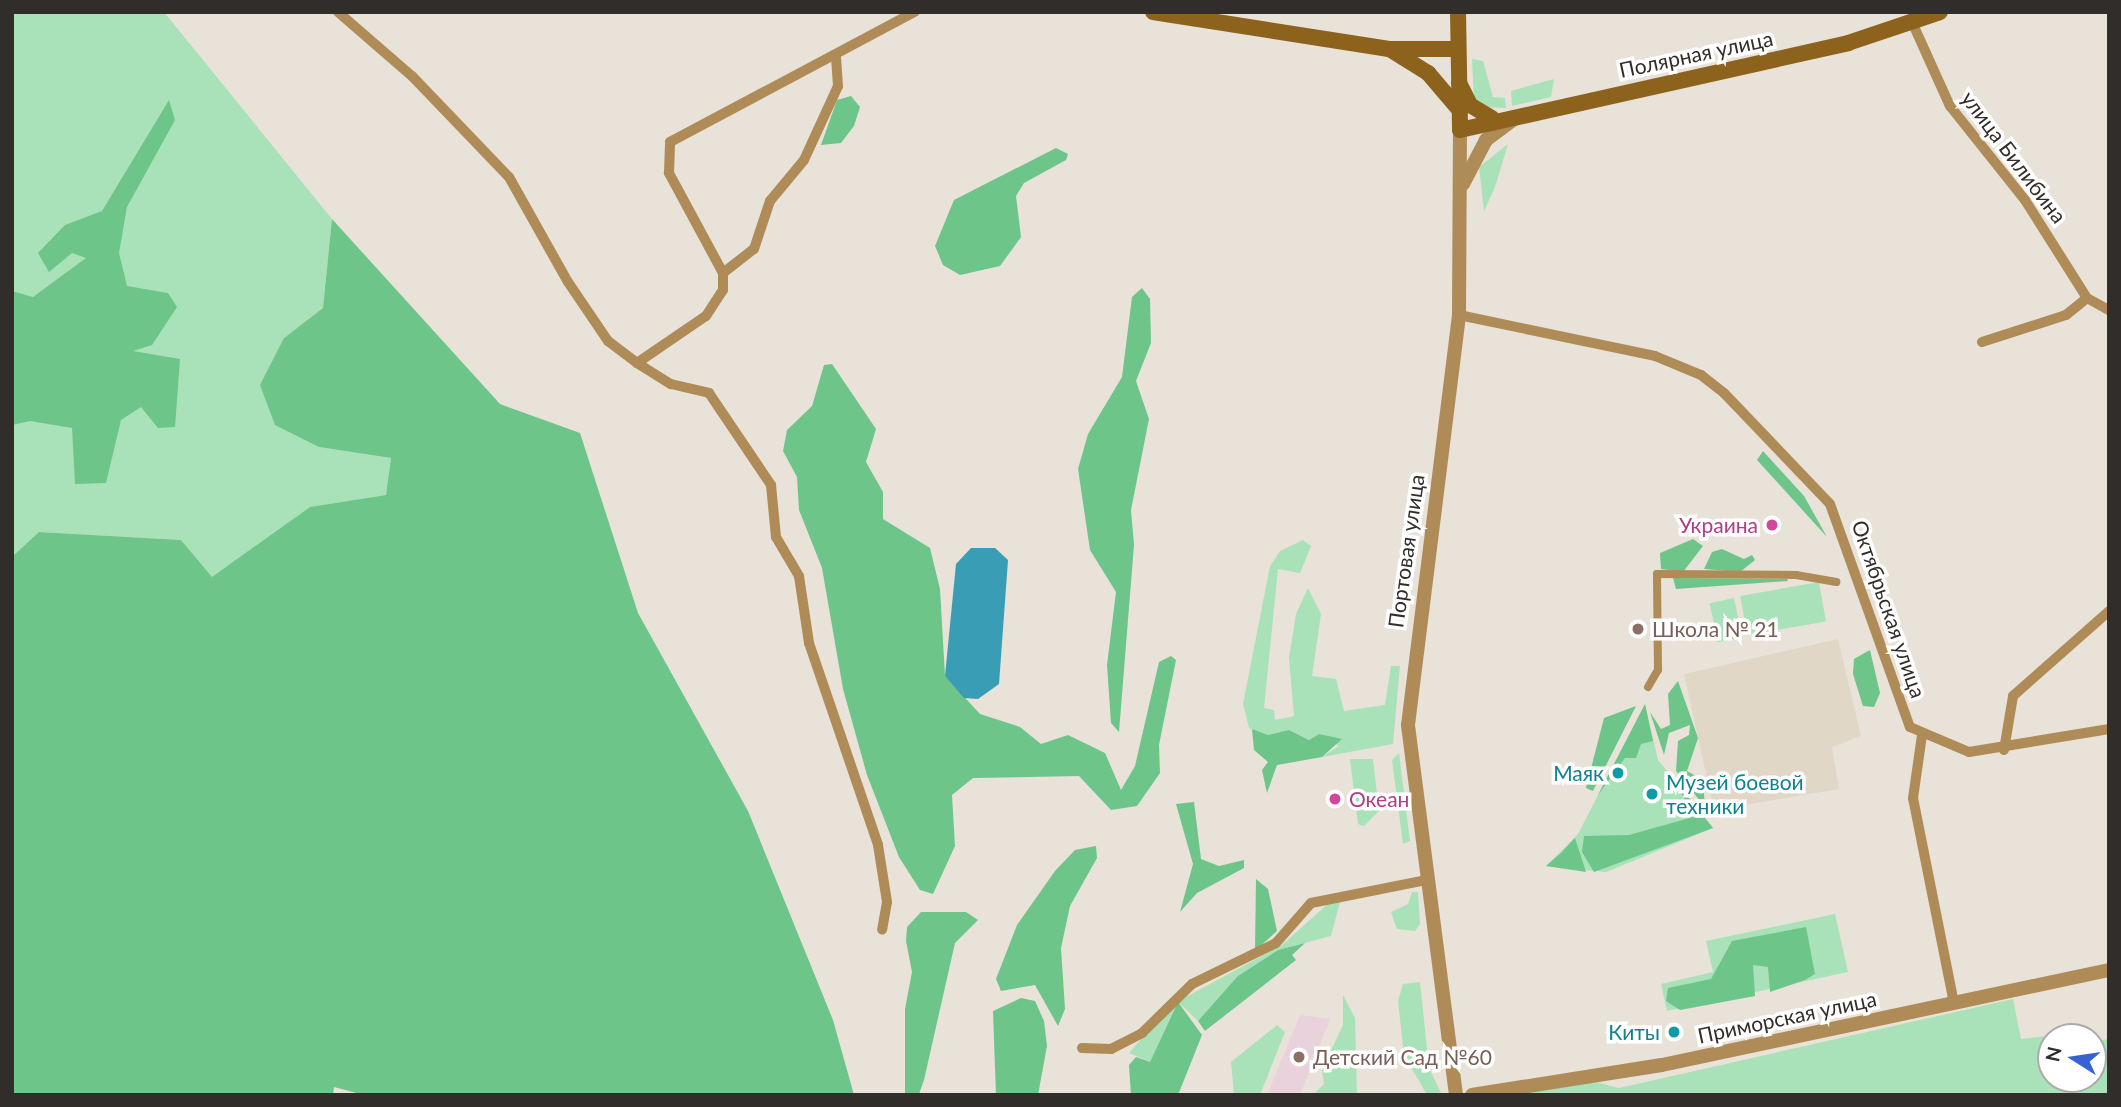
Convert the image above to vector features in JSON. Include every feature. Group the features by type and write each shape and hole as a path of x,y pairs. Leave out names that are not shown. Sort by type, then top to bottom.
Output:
{"main road":[{"path":"1153,12 1389,49 1454,49"},
{"path":"1415,49 1439,40 1457,12"},
{"name":"Портовая улица","path":"1457,12 1454,49 1460,130"},
{"name":"Полярная улица","path":"1460,130 1848,43 1910,17 1940,12"},
{"path":"1389,49 1427,73 1457,107 1492,118 1513,120"},
{"path":"1455,74 1470,105 1492,118"}],"street":[{"path":"338,12 412,76 509,177 568,282 608,341 671,384 709,393 771,485 776,537 799,576 809,643 878,845 887,902 882,930"},
{"path":"637,363 706,316 723,290 723,273 669,173 670,142 915,12"},
{"name":"улица Билибина","path":"1910,17 1950,106 2025,200 2087,298 2109,310"},
{"path":"723,273 754,249 770,201 804,160 838,86 836,56"},
{"path":"1461,189 1477,153 1513,120"},
{"name":"Портовая улица","path":"1456,1095 1409,744 1410,679 1459,315 1460,130"},
{"path":"1982,342 2066,315 2087,298"},
{"name":"Октябрьская улица","path":"1459,315 1655,356 1701,375 1731,400 1830,504 1910,727 1922,735"},
{"path":"1648,687 1658,670 1657,574 1796,575 1836,582"},
{"path":"2004,750 2013,696 2109,611"},
{"path":"1954,1003 1913,798 1922,735 1969,752 2004,750 2109,729"},
{"path":"1082,1048 1111,1049 1142,1033 1192,984 1276,943 1311,903 1426,880"},
{"name":"Приморская улица","path":"1472,1095 1629,1071 2109,970"}],"shaded area":[{"path":"1838,639 1861,736 1832,747 1839,789 1714,810 1684,674"},
{"name":"Детский Сад №60","path":"1300,1015 1330,1019 1300,1095 1267,1095"}],"green space":[{"path":"12,12 164,12 332,219 323,308 284,338 319,447 391,458 386,495 310,507 212,578 181,540 40,532 12,557"},
{"path":"1472,59 1483,61 1493,97 1505,98 1506,108 1482,107 1474,99"},
{"path":"1554,79 1551,97 1512,106 1511,91"},
{"path":"851,96 860,107 854,126 841,143 821,145 837,100"},
{"path":"169,100 175,120 127,207 119,253 127,286 168,293 177,307 152,345 133,351 180,359 175,427 158,428 141,407 121,420 106,483 75,484 72,428 30,421 12,425 12,291 33,297 86,258 72,253 49,272 38,253 65,225 102,211"},
{"path":"1508,144 1495,187 1484,211 1479,167"},
{"path":"1056,148 1068,154 1066,160 1024,183 1016,196 1021,237 1000,266 960,275 943,265 935,246 954,200"},
{"path":"332,219 500,404 580,433 638,613 748,811 833,1020 854,1095 364,1095 334,1087 333,1095 12,1095 12,557 39,532 181,540 212,577 310,507 386,495 391,458 319,447 275,425 260,385 284,338 323,308"},
{"path":"1142,288 1150,299 1151,343 1136,381 1149,419 1131,510 1134,545 1119,732 1111,723 1107,665 1116,592 1090,550 1078,469 1088,434 1122,377 1132,297"},
{"path":"832,364 876,429 866,462 883,492 883,519 930,548 940,589 945,676 980,714 1020,727 1041,744 1068,735 1105,753 1121,790 1135,766 1159,662 1171,656 1176,660 1159,745 1160,773 1137,806 1111,810 1079,776 973,778 952,795 955,846 933,894 920,890 899,857 867,775 843,689 822,568 799,510 797,477 783,451 787,430 812,406 824,365"},
{"path":"1763,451 1804,496 1827,537 1757,460"},
{"path":"1693,539 1703,546 1683,572 1661,569 1660,553"},
{"path":"1303,540 1311,546 1300,573 1278,569 1264,708 1274,710 1275,720 1294,716 1289,658 1296,614 1308,588 1321,614 1312,676 1336,679 1344,711 1385,705 1391,666 1400,666 1393,744 1322,757 1339,746 1319,734 1309,740 1289,730 1268,735 1249,728 1243,704 1270,566 1280,551"},
{"path":"1722,549 1744,559 1752,555 1755,560 1740,572 1704,569 1712,552"},
{"path":"1673,578 1787,579 1788,581 1676,589"},
{"path":"1819,582 1826,621 1747,635 1740,596"},
{"path":"1734,598 1742,637 1718,642 1710,603"},
{"path":"1870,650 1880,693 1874,707 1863,706 1853,674 1854,659"},
{"path":"1678,681 1698,738 1687,771 1703,780 1705,807 1676,771 1678,741 1689,735 1690,725 1669,733 1664,755 1650,712 1661,729 1670,725 1668,694"},
{"path":"1645,704 1658,760 1713,828 1606,872 1546,866 1578,834"},
{"path":"1645,704 1653,741 1641,744 1636,758 1625,758 1598,795"},
{"path":"1636,706 1593,791 1586,788 1604,718"},
{"path":"1252,729 1268,735 1289,730 1309,740 1319,734 1342,739 1322,757 1277,765 1267,793 1262,770 1268,762 1254,750"},
{"path":"1399,753 1410,841 1403,844 1392,760"},
{"path":"1350,759 1373,759 1379,811 1364,826 1358,824"},
{"path":"1674,779 1713,828 1594,872 1582,852 1584,836 1629,835 1693,817"},
{"path":"1194,802 1201,859 1219,866 1244,860 1244,868 1197,893 1180,912 1193,864 1176,804"},
{"path":"1575,838 1586,872 1546,866 1561,853"},
{"path":"1096,846 1097,858 1070,906 1061,948 1065,1009 1058,1026 1035,985 1001,991 996,979 1017,925 1055,871 1075,850"},
{"path":"1256,879 1268,889 1277,931 1255,951"},
{"path":"1412,892 1418,892 1420,924 1415,931 1397,929 1391,912 1408,904"},
{"path":"1330,902 1340,902 1331,936 1278,950 1239,976 1198,1021 1178,1002 1150,1062 1129,1053 1171,1005 1282,945"},
{"path":"921,912 966,912 978,920 955,943 919,1094 905,1095 905,1009 912,972 906,941 907,927"},
{"path":"1835,914 1848,972 1667,1011 1661,984 1713,972 1706,941"},
{"path":"1806,927 1815,974 1805,980 1770,992 1768,967 1753,965 1755,996 1680,1010 1666,1001 1668,988 1711,979 1732,941"},
{"path":"1305,943 1292,955 1296,960 1205,1031 1198,1021 1238,976 1278,950"},
{"path":"1420,982 1429,1068 1442,1095 1427,1095 1404,1055 1398,1001 1403,984"},
{"path":"1343,995 1355,1018 1357,1095 1313,1095 1324,1084 1322,1070 1343,1025"},
{"path":"1021,998 1035,1001 1044,1021 1047,1046 1038,1095 996,1095 993,1011"},
{"path":"2013,999 2021,1039 2037,1037 2037,1093 2107,1093 2109,1039 2109,1095 1510,1095 1596,1082 1619,1088"},
{"path":"1178,1002 1202,1035 1178,1095 1131,1095 1129,1065 1136,1057 1150,1062"},
{"path":"1277,1025 1285,1032 1260,1095 1234,1095 1231,1062"}],"water":[{"path":"971,548 995,548 1008,560 999,684 978,699 964,698 945,676 956,564"}],"place":[{"name":"Украина","path":"1772,525"},
{"name":"Школа № 21","path":"1638,629"},
{"name":"Маяк","path":"1618,773"},
{"name":"Музей боевой техники","path":"1652,794"},
{"name":"Океан","path":"1335,799"},
{"name":"Киты","path":"1674,1032"},
{"name":"Детский Сад №60","path":"1299,1057"}]}
